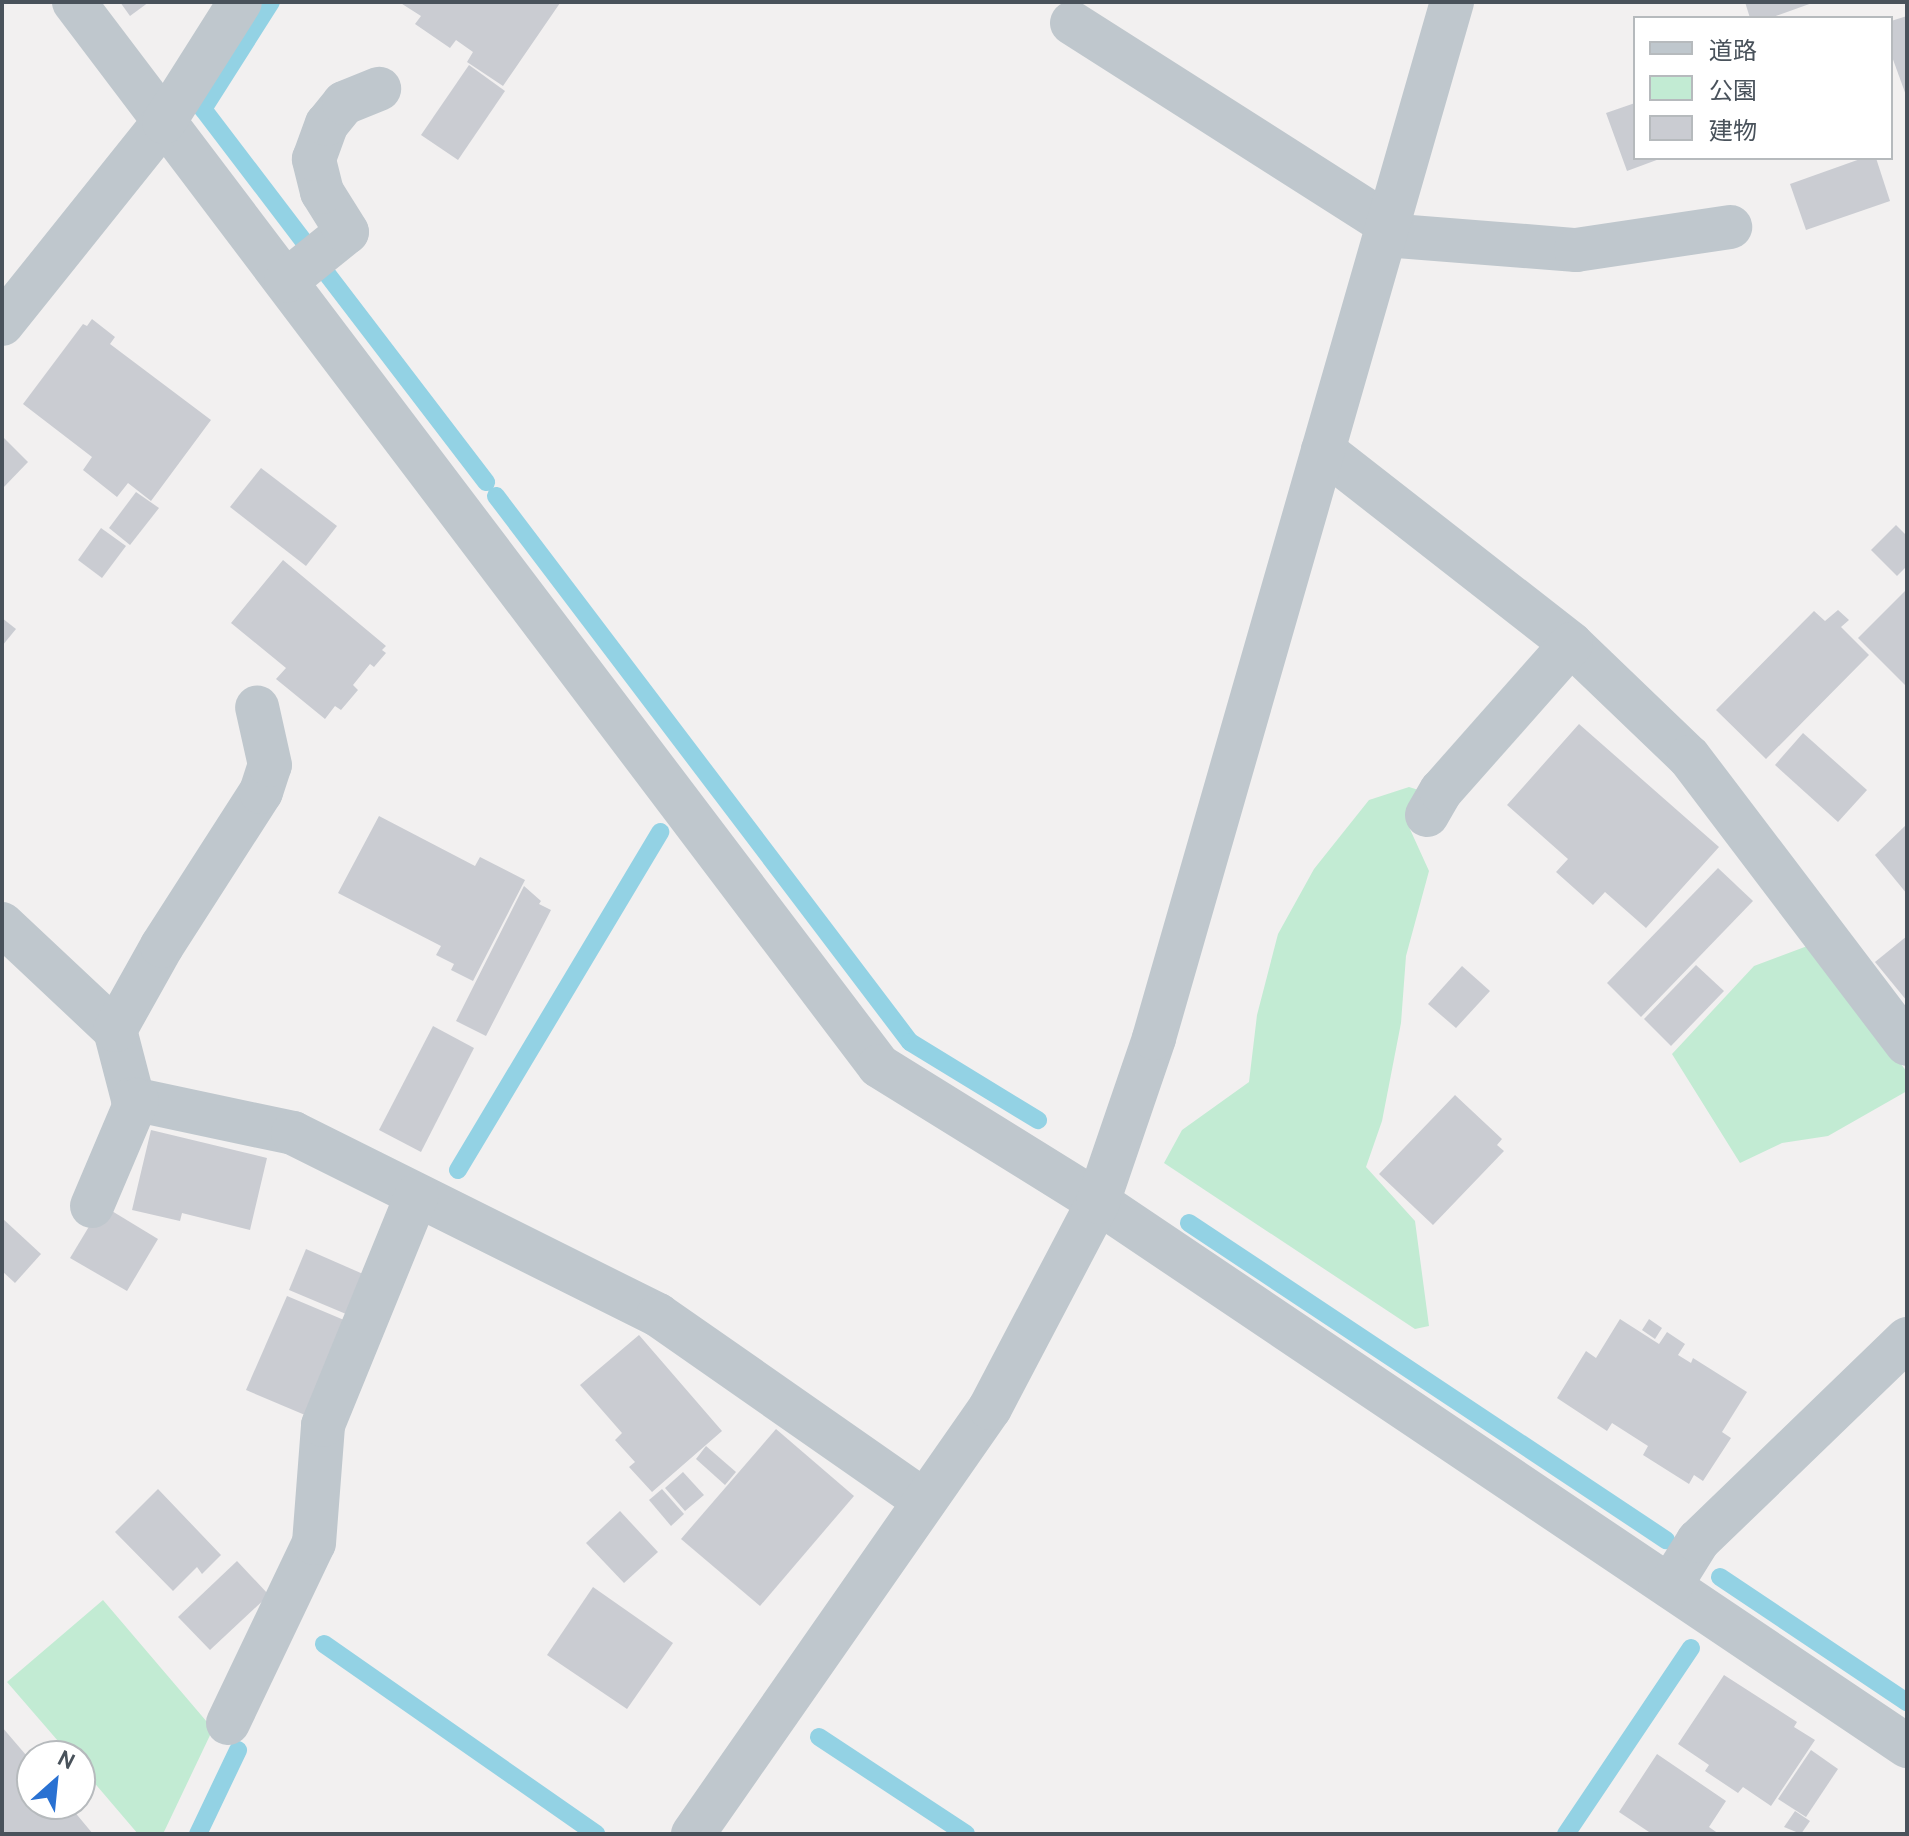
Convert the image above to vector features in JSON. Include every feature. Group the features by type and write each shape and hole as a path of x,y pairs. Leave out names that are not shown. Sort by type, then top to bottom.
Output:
{"street":[{"path":"74,2 879,1066 1098,1202 1907,1746"},
{"path":"2,324 164,122 240,2"},
{"path":"693,1834 990,1408 1098,1202 1154,1038 1452,2"},
{"path":"1072,23 1387,230 1576,250 1730,227"},
{"path":"286,281 347,232 322,192 314,159 327,124 344,103 379,89"},
{"path":"1323,450 1571,644 1689,757 1907,1044"},
{"path":"1427,815 1441,791 1571,644"},
{"path":"115,1030 162,946 261,792 270,765 257,707"},
{"path":"2,924 115,1030 133,1099 293,1133 658,1315 925,1501"},
{"path":"92,1206 137,1100"},
{"path":"228,1723 314,1543 323,1425 417,1195"},
{"path":"1670,1586 1698,1541 1907,1339"}],"green space":[{"path":"1409,787 1425,792 1409,827 1429,871 1406,956 1401,1023 1382,1121 1366,1167 1415,1221 1429,1326 1415,1329 1164,1163 1182,1130 1249,1082 1257,1015 1278,934 1314,869 1369,800"},
{"path":"1810,945 1907,1072 1907,1091 1828,1136 1782,1143 1740,1163 1672,1054 1754,966"},
{"path":"103,1600 213,1729 163,1834 138,1834 96,1785 96,1740 57,1740 7,1682"}],"building":[{"path":"120,2 149,2 130,16"},
{"path":"399,2 560,3 503,86 467,62 473,52 456,40 450,48 415,24 421,16"},
{"path":"1745,2 1815,2 1776,16 1749,16"},
{"path":"1907,16 1907,98 1893,60 1893,20"},
{"path":"469,65 505,91 458,160 421,135"},
{"path":"1633,104 1633,160 1657,160 1627,171 1606,113"},
{"path":"1857,160 1877,160 1890,201 1806,230 1790,184"},
{"path":"92,319 115,337 110,344 211,420 151,501 128,483 117,497 83,470 92,457 23,404 83,324 87,326"},
{"path":"2,436 28,462 2,489"},
{"path":"261,468 337,526 306,566 230,507"},
{"path":"136,492 159,508 130,545 109,528"},
{"path":"1896,525 1907,536 1907,566 1897,576 1871,550"},
{"path":"101,528 126,546 102,578 78,560"},
{"path":"283,560 386,646 382,650 386,653 374,667 370,664 353,685 358,690 341,710 335,706 325,719 276,679 286,668 231,623"},
{"path":"1907,589 1907,687 1858,638"},
{"path":"1838,610 1849,620 1841,627 1869,655 1766,759 1716,710 1814,611 1825,621"},
{"path":"2,618 16,629 2,646"},
{"path":"1579,724 1719,847 1646,928 1605,892 1593,905 1556,872 1568,859 1507,805"},
{"path":"1803,733 1867,790 1838,822 1775,765"},
{"path":"379,816 475,866 480,857 525,880 473,981 451,970 454,964 436,955 441,946 338,893"},
{"path":"1907,824 1907,894 1875,855"},
{"path":"1718,868 1753,901 1641,1017 1607,983"},
{"path":"524,886 541,901 539,904 551,910 486,1036 456,1021"},
{"path":"1907,936 1907,1001 1875,962"},
{"path":"1696,965 1724,991 1671,1046 1644,1019"},
{"path":"1462,966 1490,991 1456,1028 1428,1004"},
{"path":"433,1026 474,1048 421,1152 379,1130"},
{"path":"1455,1095 1502,1139 1497,1145 1504,1151 1433,1225 1379,1174"},
{"path":"151,1130 267,1158 250,1230 182,1213 180,1221 132,1210"},
{"path":"102,1205 158,1239 127,1291 70,1258"},
{"path":"2,1218 41,1254 15,1283 2,1271"},
{"path":"306,1249 363,1274 346,1314 289,1290"},
{"path":"287,1296 344,1320 305,1415 246,1390"},
{"path":"1620,1319 1659,1344 1667,1332 1685,1344 1678,1355 1691,1363 1693,1358 1747,1392 1722,1432 1731,1438 1703,1481 1694,1475 1689,1484 1643,1455 1648,1446 1612,1423 1607,1431 1557,1398 1586,1351 1596,1358"},
{"path":"1649,1319 1662,1328 1655,1339 1642,1330"},
{"path":"639,1335 722,1431 652,1492 629,1467 635,1462 615,1440 622,1433 580,1385"},
{"path":"776,1429 854,1496 760,1606 681,1539"},
{"path":"706,1446 736,1472 725,1485 696,1459"},
{"path":"683,1472 704,1495 685,1511 665,1488"},
{"path":"158,1489 221,1555 202,1574 197,1567 173,1591 115,1532"},
{"path":"662,1489 684,1514 671,1526 649,1500"},
{"path":"620,1511 658,1552 624,1583 586,1543"},
{"path":"237,1561 269,1595 210,1650 178,1617"},
{"path":"593,1587 673,1643 627,1709 547,1655"},
{"path":"1724,1675 1797,1722 1794,1727 1815,1740 1771,1806 1743,1787 1738,1793 1705,1771 1709,1765 1678,1744"},
{"path":"2,1727 16,1743 16,1820 81,1820 93,1834 2,1834"},
{"path":"1811,1750 1838,1769 1806,1817 1778,1799"},
{"path":"1657,1754 1726,1801 1709,1827 1719,1834 1652,1834 1619,1812"},
{"path":"1795,1811 1810,1821 1801,1834 1784,1827"}],"waterway":[{"path":"271,2 203,109 309,248"},
{"path":"324,270 486,482"},
{"path":"496,496 910,1042 1038,1120"},
{"path":"458,1170 660,832"},
{"path":"1189,1223 1666,1540"},
{"path":"1720,1577 1907,1702"},
{"path":"324,1644 596,1834"},
{"path":"1566,1834 1691,1648"},
{"path":"819,1737 966,1834"},
{"path":"198,1834 238,1750"}]}
